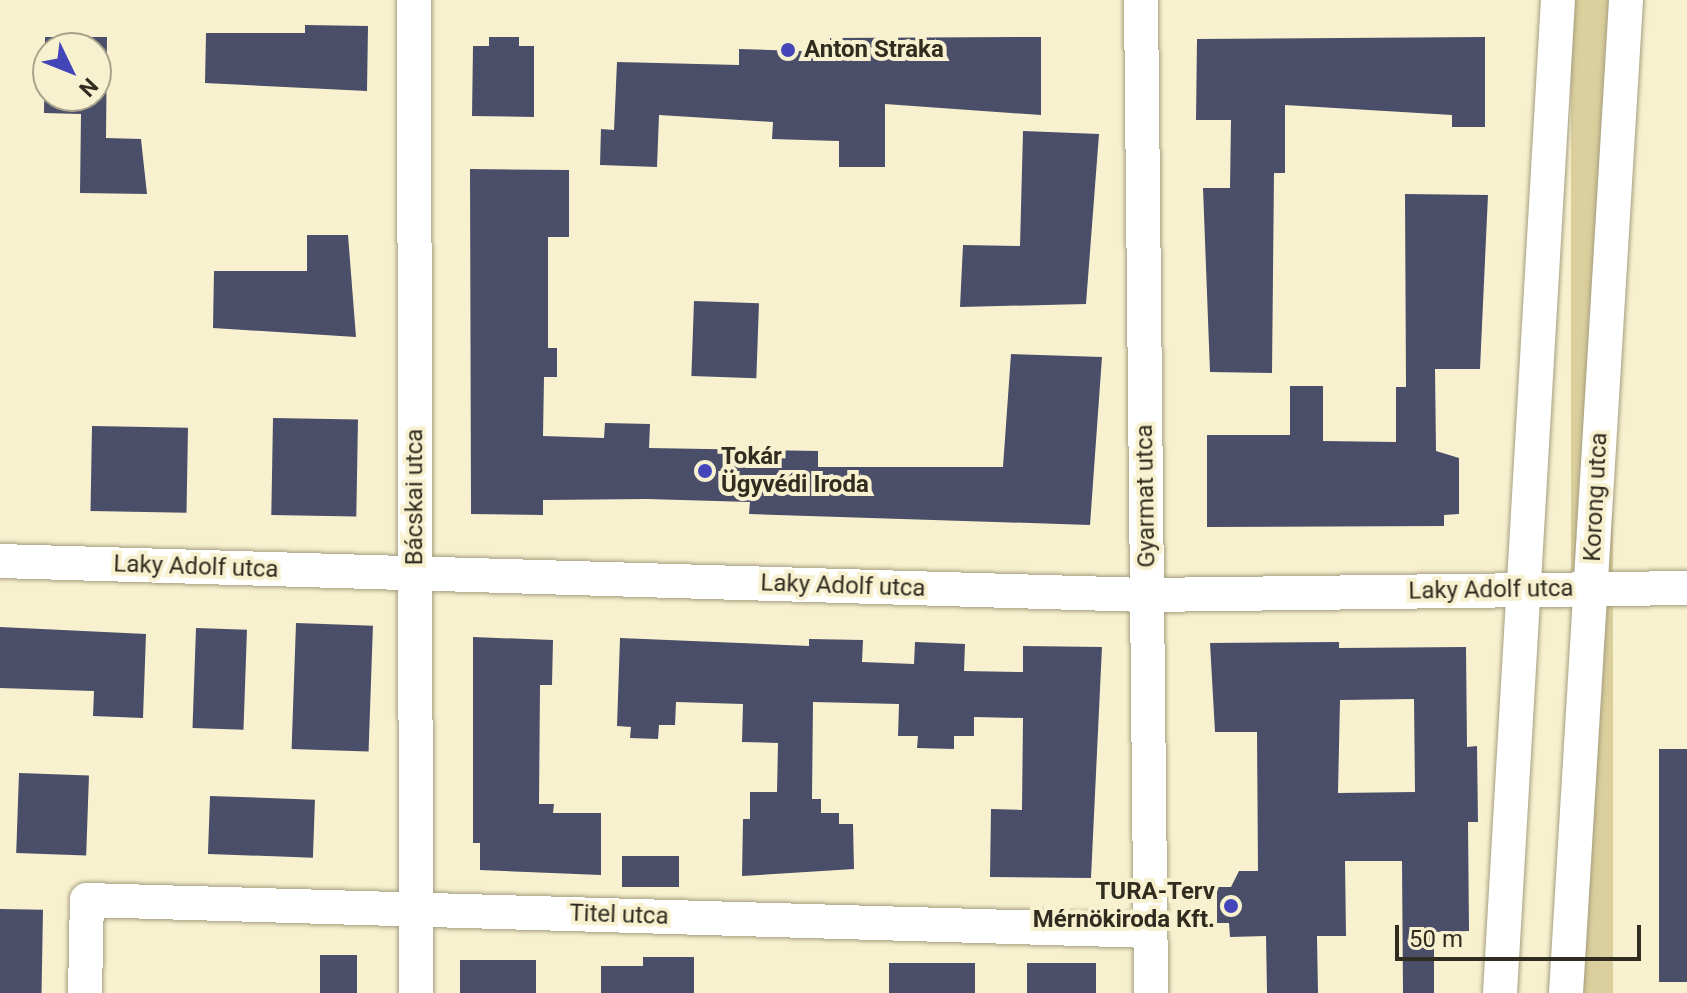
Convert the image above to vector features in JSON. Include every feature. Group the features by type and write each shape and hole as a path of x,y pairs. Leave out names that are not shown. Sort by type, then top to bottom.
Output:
{"street":[{"name":"Bácskai utca","path":"414,0 416,993"},
{"name":"Gyarmat utca","path":"1141,0 1151,993"},
{"path":"1500,993 1558,0"},
{"name":"Korong utca","path":"1566,993 1626,0"},
{"name":"Laky Adolf utca","path":"0,561 1147,595 1687,588"},
{"name":"Titel utca","path":"85,993 87,900 1150,931"}],"shaded area":[{"path":"1571,0 1613,0 1613,993 1571,993"}],"building":[{"path":"305,25 368,26 367,91 205,83 206,33 305,33"},
{"path":"489,37 519,37 519,46 534,46 534,117 472,116 473,46 489,46"},
{"path":"1041,37 1041,115 885,104 885,167 839,167 839,141 772,139 773,122 659,115 657,167 600,165 601,129 614,130 617,62 739,65 739,49 830,52 830,38"},
{"path":"1485,37 1485,127 1452,127 1452,115 1285,105 1285,173 1274,173 1272,373 1210,372 1203,188 1230,188 1231,120 1196,120 1197,39"},
{"path":"44,112 106,112 106,138 141,139 147,194 80,193 81,114"},
{"path":"1023,131 1099,134 1086,304 960,307 963,245 1020,246"},
{"path":"470,169 569,170 569,237 548,237 548,348 557,348 557,377 544,377 543,436 604,438 605,423 650,424 649,448 818,451 818,467 1003,467 1011,354 1102,357 1090,525 749,514 750,502 647,499 543,500 543,515 471,514"},
{"path":"1405,194 1488,195 1480,369 1435,369 1436,451 1459,458 1459,514 1444,515 1444,526 1207,527 1207,435 1290,435 1290,386 1323,386 1323,441 1396,442 1396,387 1406,387"},
{"path":"307,235 348,235 356,337 213,328 214,271 307,271"},
{"path":"694,301 759,303 756,378 691,376"},
{"path":"273,418 358,419 356,516 271,515"},
{"path":"92,426 188,428 187,513 91,511"},
{"path":"296,623 373,626 369,752 292,749"},
{"path":"0,627 146,634 143,718 93,716 94,691 0,688"},
{"path":"196,628 247,630 243,730 193,728"},
{"path":"473,637 553,640 552,685 540,685 539,804 554,804 553,813 601,813 601,875 480,870 480,843 473,843"},
{"path":"620,638 809,646 809,639 863,640 862,662 914,664 915,642 965,644 964,671 1023,672 1023,646 1102,647 1091,878 990,877 991,809 1022,810 1023,718 974,717 974,736 954,736 954,749 917,748 918,736 898,736 899,704 813,702 812,799 821,799 821,813 839,813 839,824 853,824 854,869 742,876 743,819 750,819 750,792 777,792 778,743 742,742 743,704 676,702 675,725 659,725 658,739 630,738 631,727 617,726"},
{"path":"1339,642 1339,648 1466,647 1467,747 1477,746 1478,822 1468,822 1469,931 1434,932 1434,993 1403,993 1402,861 1345,861 1346,936 1317,936 1318,993 1267,993 1266,936 1230,937 1229,923 1217,923 1217,887 1231,887 1239,871 1258,871 1257,732 1215,732 1210,643","holes":["1414,699 1415,792 1338,793 1340,700"]},
{"path":"1659,749 1687,749 1687,982 1659,982"},
{"path":"19,773 89,775 86,855 16,853"},
{"path":"210,796 315,800 313,858 208,854"},
{"path":"622,856 679,856 679,887 622,887"},
{"path":"0,909 43,910 42,993 0,993"},
{"path":"320,955 357,955 357,993 320,993"},
{"path":"643,957 694,957 694,993 601,993 601,966 643,966"},
{"path":"460,960 536,960 536,993 460,993"},
{"path":"889,963 975,963 975,993 889,993"},
{"path":"1027,963 1096,963 1096,993 1027,993"}],"place":[{"name":"Anton Straka","path":"788,50"},
{"name":"Tokár Ügyvédi Iroda","path":"705,471"},
{"name":"TURA-Terv Mérnökiroda Kft.","path":"1231,906"}]}
